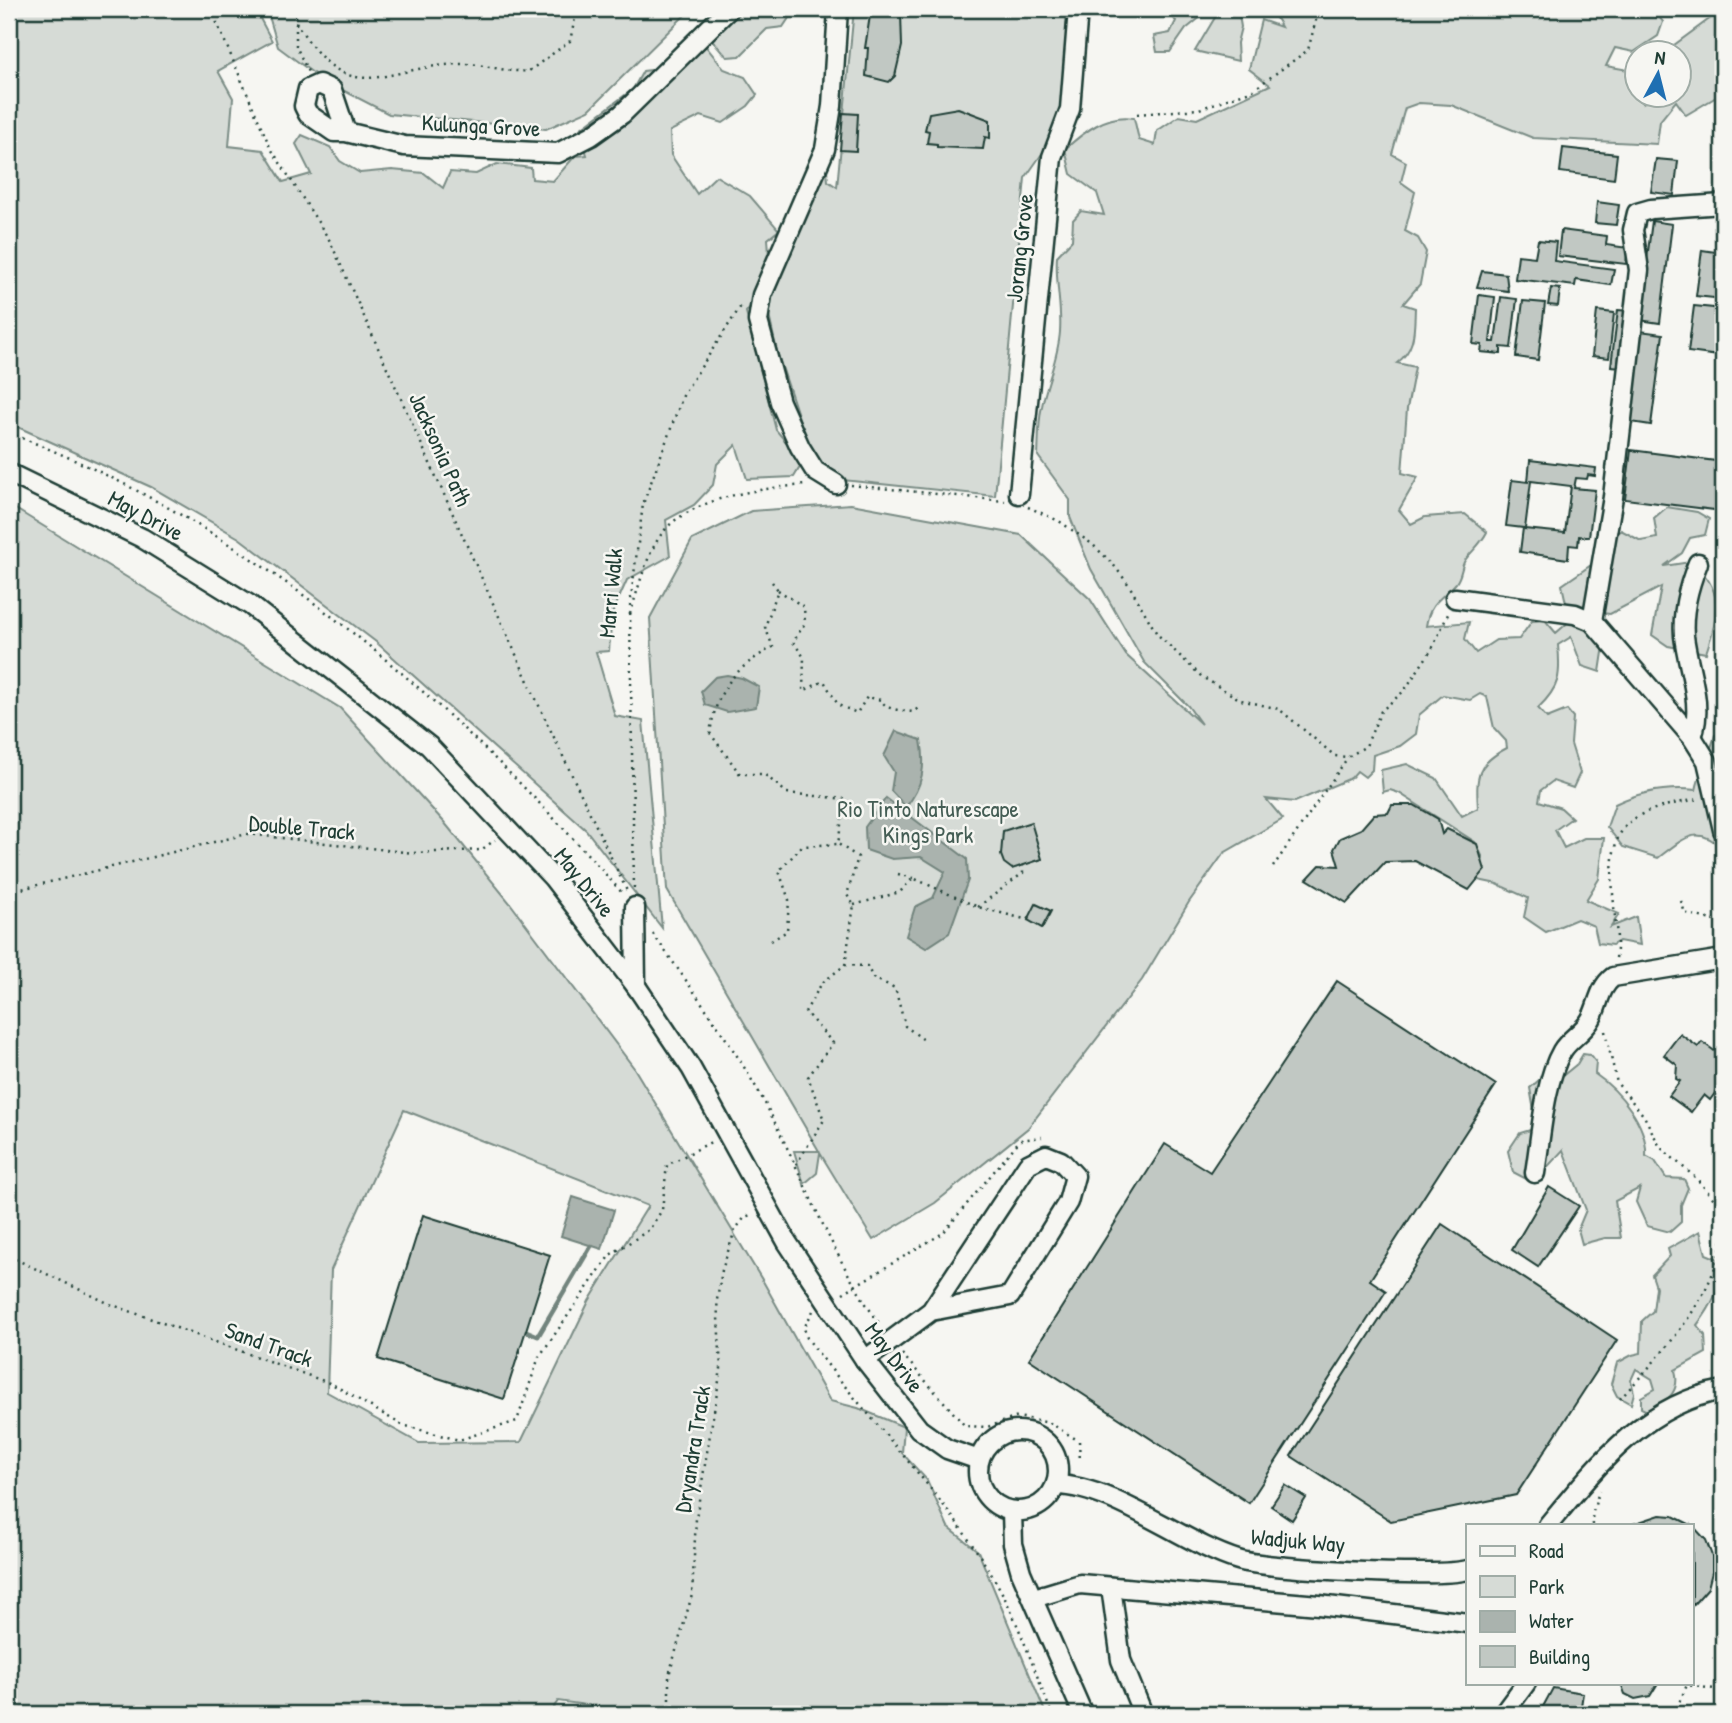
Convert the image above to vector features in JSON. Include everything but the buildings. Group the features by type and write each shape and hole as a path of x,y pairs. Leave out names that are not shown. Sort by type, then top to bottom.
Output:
{"street":[{"name":"Kulunga Grove","path":"313,85 305,95 308,114 324,128 334,132 346,132 404,146 558,153 591,136 622,114 729,9"},
{"path":"836,484 815,471 800,447 780,402 758,321 762,295 825,149 832,106 838,9"},
{"name":"Jorang Grove","path":"1014,499 1052,158 1070,109 1078,9"},
{"path":"313,85 326,86 336,95 346,132"},
{"path":"1592,621 1613,497 1637,284 1638,247 1633,230 1637,213 1651,209 1723,204"},
{"name":"May Drive","path":"9,473 142,538 250,605 429,746 553,878 636,986 691,1068 825,1303 865,1360 919,1429 947,1448 979,1460"},
{"path":"1692,737 1698,710 1684,633 1689,585 1698,563"},
{"path":"1455,598 1575,614 1592,621 1692,737 1707,761 1723,830"},
{"path":"635,907 636,986"},
{"path":"1535,1173 1548,1091 1562,1050 1587,1025 1603,985 1613,977 1723,959"},
{"path":"865,1360 931,1311 1028,1164 1046,1155 1061,1161 1075,1177 1068,1202 1010,1296 931,1311"},
{"path":"1549,1524 1611,1450 1652,1418 1709,1392 1723,1390"},
{"path":"1023,1431 1037,1435 1049,1444 1059,1471 1056,1485 1050,1497 1039,1506 1012,1512 988,1499 981,1488 979,1460 985,1447 995,1437 1023,1431"},
{"name":"Wadjuk Way","path":"1056,1485 1089,1490 1238,1560 1433,1573 1466,1570"},
{"path":"1563,1524 1566,1503"},
{"path":"1012,1512 1013,1544 1021,1572 1083,1714"},
{"path":"1034,1598 1080,1584 1319,1605 1466,1623"},
{"path":"1111,1587 1121,1660 1143,1714"},
{"path":"1503,1714 1525,1684"}],"path":[{"name":"Jacksonia Path","path":"211,9 270,147 330,241 535,697 635,907"},
{"path":"296,9 296,46 313,85"},
{"path":"296,22 313,50 332,68 359,78 383,79 462,64 529,71 570,41 577,9"},
{"path":"1137,114 1199,109 1254,90 1308,50 1319,9"},
{"name":"Marri Walk","path":"635,907 629,614 643,504 684,393 747,298"},
{"path":"629,614 652,552 672,523 705,506 745,494 768,489 836,484 1014,499 1059,521 1092,544 1129,585 1157,634 1202,677 1241,700 1279,709 1335,756 1348,757"},
{"path":"772,582 778,590 804,607 805,623 793,642 804,657 803,691 824,681 838,705 857,713 867,697 903,711 913,712 921,706"},
{"path":"778,590 765,627 773,646 731,676 713,710 710,733 740,774 764,774 787,793 845,799 838,844"},
{"path":"1273,867 1348,757 1366,746 1381,711 1404,691 1425,660 1455,598"},
{"path":"1613,977 1619,941 1614,904 1613,856 1620,830 1639,814 1673,803 1713,796"},
{"name":"Double Track","path":"9,892 247,834 413,853 481,850 508,831"},
{"path":"771,941 787,931 789,900 779,871 802,846 838,844 858,857 847,895 854,905 845,965"},
{"path":"856,864 863,865"},
{"path":"978,907 1023,873 1023,866"},
{"path":"898,874 978,907 1028,920"},
{"path":"854,905 900,892 913,878"},
{"path":"1681,901 1685,912 1723,923"},
{"path":"795,1166 824,1120 808,1077 833,1044 805,1012 822,983 845,965 867,966 873,978 895,988 905,1026 924,1040"},
{"path":"1600,996 1610,1061 1617,1083 1644,1116 1660,1147 1698,1179 1719,1205 1723,1227"},
{"name":"Sand Track","path":"9,1256 110,1304 332,1384 402,1425 459,1440 517,1421 539,1357 610,1255 649,1230 662,1210 667,1165 727,1134"},
{"path":"1047,1137 1020,1140 943,1233 825,1303 806,1319 804,1328 807,1338 854,1400 950,1513 997,1584 1052,1714"},
{"name":"Dryandra Track","path":"669,1714 669,1675 692,1595 696,1518 721,1369 718,1300 722,1270 735,1230 745,1217 769,1209"},
{"path":"1620,1399 1682,1332 1721,1254 1723,1233"},
{"path":"853,1287 891,1341 965,1426 987,1427 1018,1417 1050,1423 1079,1441 1080,1462"},
{"path":"1593,1524 1592,1515 1599,1492"},
{"path":"1674,1714 1687,1685 1715,1689 1723,1686"}],"green space":[{"path":"9,9 255,9 272,41 218,71 233,98 229,146 263,150 283,182 311,174 296,144 302,135 330,147 340,161 360,173 392,170 424,173 443,188 450,172 476,174 497,164 531,168 532,179 553,181 575,156 587,155 580,129 633,89 643,71 668,68 678,43 704,44 724,69 745,77 757,95 748,106 723,123 701,116 670,131 671,155 697,194 716,176 750,196 779,230 768,239 764,278 757,296 746,312 776,430 803,462 794,477 747,479 736,445 717,464 713,485 694,505 666,520 670,556 627,580 612,614 609,651 596,652 615,716 643,721 662,928 586,830 376,642 239,538 151,487 9,423"},
{"path":"267,9 691,9 589,110 546,129 389,114 321,79 278,47"},
{"path":"735,9 795,9 783,27 767,29 740,56 727,57 712,40 715,19"},
{"path":"854,9 1071,9 1060,128 1025,178 995,496 833,479 814,463 777,352 765,297 823,170 827,170 828,181 837,187"},
{"path":"1171,9 1200,9 1202,16 1186,29 1170,52 1157,52 1154,36 1170,33 1176,21 1170,14"},
{"path":"1220,9 1238,9 1241,27 1237,43 1238,61 1195,51"},
{"name":"Rio Tinto Naturescape Kings Park","path":"1271,9 1653,9 1663,22 1655,38 1624,38 1624,50 1615,48 1606,66 1624,69 1624,108 1670,108 1660,121 1657,144 1533,138 1451,105 1419,103 1405,108 1392,154 1406,162 1401,182 1415,192 1405,231 1418,238 1426,252 1420,284 1403,304 1415,308 1414,331 1408,352 1397,363 1415,367 1407,409 1402,473 1418,477 1399,510 1411,524 1425,517 1465,514 1487,532 1464,562 1456,583 1430,611 1426,626 1469,622 1465,639 1476,653 1496,640 1519,639 1532,621 1545,620 1556,633 1570,621 1562,585 1591,565 1621,530 1641,541 1657,538 1654,518 1667,507 1697,512 1709,519 1705,535 1690,538 1682,553 1664,566 1690,562 1702,572 1714,592 1716,615 1706,653 1668,646 1652,635 1661,587 1610,614 1594,612 1606,633 1600,672 1582,666 1571,637 1558,645 1559,673 1555,687 1538,708 1547,718 1567,710 1573,717 1571,744 1580,773 1573,788 1553,781 1541,790 1539,801 1561,808 1572,818 1555,830 1564,848 1584,838 1604,838 1599,879 1586,900 1619,914 1611,927 1636,917 1640,945 1619,941 1612,945 1598,943 1594,926 1577,919 1546,932 1524,917 1528,898 1497,884 1478,880 1483,858 1475,842 1399,793 1390,790 1383,792 1381,770 1407,764 1436,778 1462,816 1478,808 1477,787 1480,772 1489,760 1507,748 1506,741 1494,728 1487,697 1480,694 1470,700 1443,695 1419,715 1416,734 1400,746 1373,755 1372,770 1365,777 1357,771 1351,778 1295,802 1266,799 1283,819 1224,853 1189,902 1142,980 1028,1128 935,1203 873,1240 820,1153 817,1173 804,1184 794,1151 819,1151 667,890 650,618 692,540 751,511 851,504 1021,535 1090,599 1126,655 1201,724 1188,706 1144,662 1091,569 1070,517 1070,500 1038,456 1041,412 1060,332 1057,256 1072,240 1073,220 1081,211 1104,215 1097,193 1071,174 1065,149 1096,125 1124,117 1134,118 1139,140 1155,145 1157,131 1179,116 1197,119 1270,85 1249,69 1261,20 1281,27"},
{"path":"1723,9 1723,93 1686,115 1681,108 1694,108 1694,38 1684,38"},
{"path":"9,505 340,708 444,822 510,903 634,1068 764,1283 830,1401 858,1408 904,1427 902,1453 927,1480 948,1527 978,1551 1046,1714 651,1714 558,1701 549,1714 9,1714","holes":["404,1110 648,1206 589,1301 521,1442 419,1443 327,1392 331,1270"]},
{"path":"1723,733 1723,849 1714,841 1698,835 1683,840 1658,858 1623,847 1607,827 1615,804 1654,791 1696,790 1715,735"},
{"path":"1583,1054 1590,1055 1596,1062 1595,1074 1623,1099 1631,1110 1642,1132 1646,1156 1655,1161 1666,1178 1684,1179 1688,1188 1681,1205 1681,1222 1670,1232 1647,1226 1636,1202 1640,1188 1615,1201 1621,1238 1605,1238 1582,1244 1578,1229 1586,1210 1563,1150 1541,1174 1528,1180 1513,1172 1508,1151 1520,1133 1537,1128 1530,1088 1539,1080 1555,1082 1577,1064"},
{"path":"1700,1231 1706,1254 1723,1261 1715,1295 1697,1325 1705,1335 1706,1353 1675,1370 1676,1385 1671,1395 1649,1412 1641,1408 1641,1397 1655,1389 1652,1379 1636,1369 1631,1380 1634,1393 1631,1404 1617,1396 1611,1384 1617,1363 1641,1353 1642,1321 1653,1311 1656,1287 1652,1275 1670,1256 1668,1249"}],"water":[{"path":"727,675 742,678 759,687 756,707 727,712 705,705 701,691 715,677"},
{"path":"896,731 921,740 922,775 906,807 891,791 894,772 884,756"},
{"path":"886,798 967,859 968,880 949,933 926,948 906,936 915,907 933,898 945,872 921,857 892,859 866,850 865,827"},
{"path":"573,1197 614,1210 602,1249 561,1236"}],"waterway":[{"path":"526,1331 538,1336 591,1246"}]}
